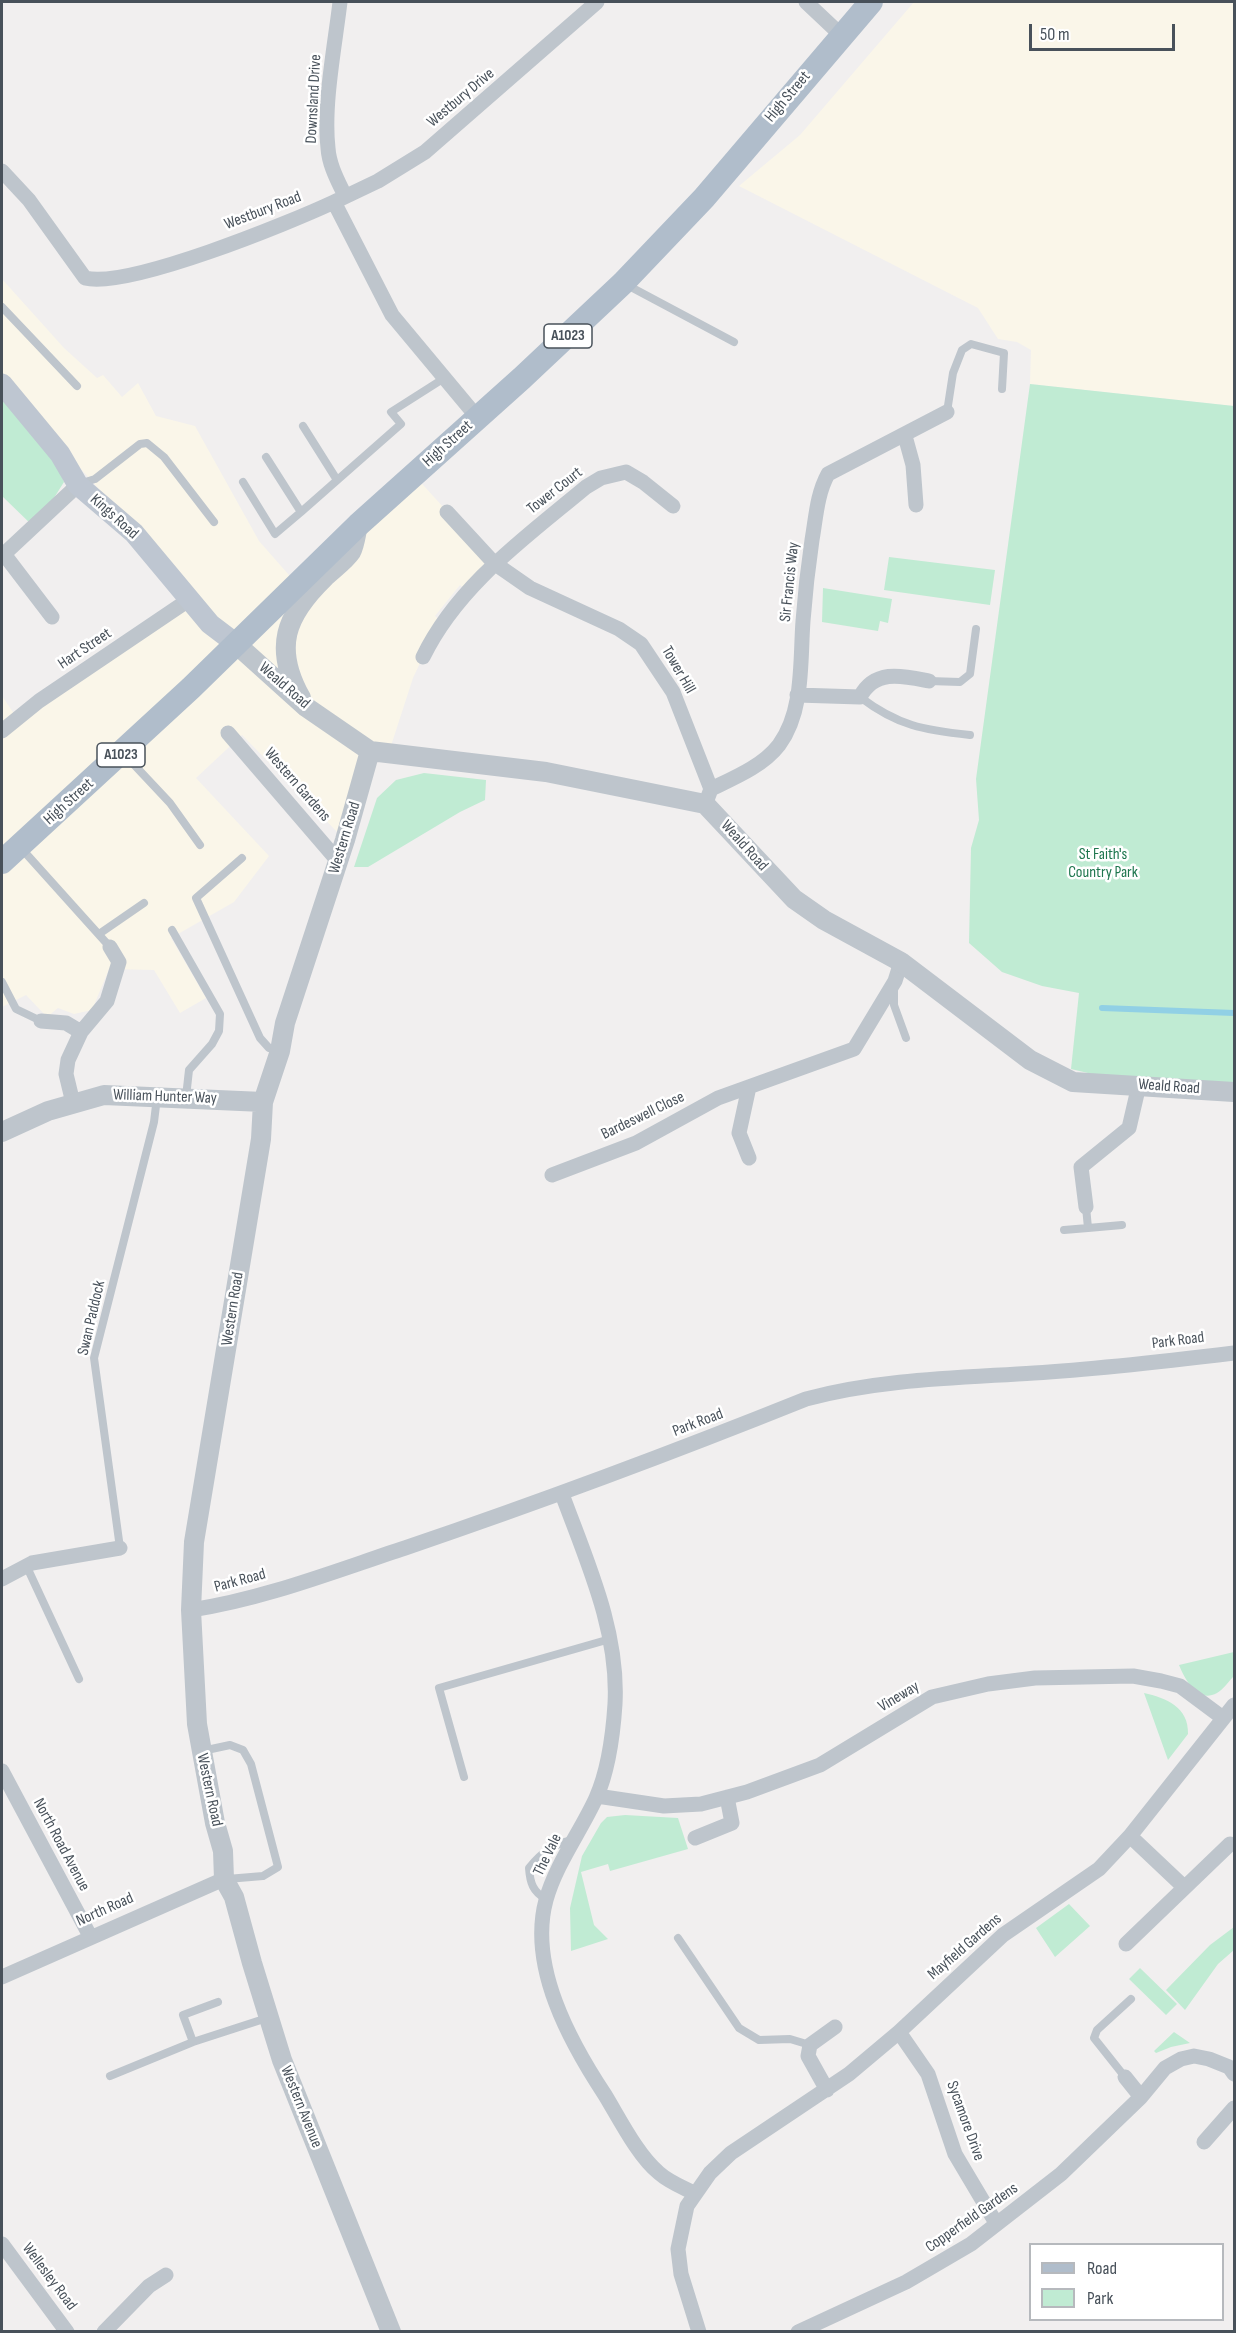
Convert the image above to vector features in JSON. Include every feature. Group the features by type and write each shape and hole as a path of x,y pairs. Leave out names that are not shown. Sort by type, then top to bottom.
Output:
{"main road":[{"name":"High Street","path":"2,862 123,753 358,525 561,343 623,283 704,198 871,2"},
{"name":"Kings Road","path":"2,384 60,454 78,485 134,533 210,624 235,643"}],"street":[{"name":"Downsland Drive","path":"339,199 328,149 328,113 340,2"},
{"name":"Westbury Drive","path":"339,199 378,181 424,152 597,2"},
{"path":"806,2 841,35"},
{"name":"Westbury Road","path":"2,172 29,200 85,278 95,281 113,280 171,264 302,217 339,199"},
{"path":"339,199 392,315 477,417"},
{"name":"Sir Francis Way","path":"708,796 748,770 778,746 791,724 797,695 806,582 820,488 828,474 905,436 947,412"},
{"path":"905,436 915,479 916,505"},
{"name":"Tower Court","path":"494,563 586,487 613,474 626,472 633,475 673,506"},
{"path":"52,617 3,555 78,485"},
{"name":"Tower Hill","path":"447,512 494,563 530,588 610,625 641,644 673,692 708,796"},
{"path":"306,706 296,689 286,661 285,649 289,626 304,598 351,552 358,525"},
{"path":"423,657 453,610 494,563"},
{"name":"Hart Street","path":"2,731 39,701 190,599"},
{"name":"Weald Road","path":"235,643 306,706 370,751 546,772 708,796 794,899 898,972 1058,1076 1073,1082 1139,1084 1234,1092"},
{"path":"797,695 860,697 870,684 889,674 929,681"},
{"name":"Western Gardens","path":"228,733 338,861"},
{"name":"Western Road","path":"224,1879 223,1851 200,1751 191,1610 194,1542 261,1139 263,1102 280,1051 285,1023 338,861 370,751"},
{"path":"73,1103 66,1074 68,1060 81,1032 107,1001 119,962 110,947"},
{"name":"Bardeswell Close","path":"552,1175 636,1143 718,1098 854,1049 898,972"},
{"path":"40,1022 66,1023 81,1032"},
{"path":"1086,1207 1081,1167 1129,1128 1139,1084"},
{"path":"748,1158 739,1133 749,1087"},
{"name":"William Hunter Way","path":"2,1132 24,1120 104,1095 263,1102"},
{"name":"Park Road","path":"191,1610 226,1605 283,1588 562,1494 806,1399 842,1390 881,1383 1098,1369 1234,1353"},
{"name":"The Vale","path":"562,1494 612,1638 615,1702 613,1731 597,1796 546,1899 542,1928 544,1956 553,1992 569,2036 651,2167 671,2182 694,2193"},
{"path":"2,1579 26,1565 120,1548"},
{"name":"Vineway","path":"597,1796 664,1806 701,1804 727,1797 820,1765 932,1697 988,1684 1035,1678 1133,1676 1180,1686 1223,1719"},
{"name":"Mayfield Gardens","path":"699,2331 681,2274 678,2249 687,2206 694,2193 718,2164 827,2090 899,2032 977,1957 1028,1917 1099,1869 1130,1836 1234,1705"},
{"name":"North Road Avenue","path":"2,1771 90,1936"},
{"path":"696,1838 732,1823 727,1797"},
{"path":"1130,1836 1184,1887"},
{"path":"1126,1944 1230,1844"},
{"name":"North Road","path":"2,1977 90,1936 224,1879"},
{"name":"Western Avenue","path":"224,1879 234,1897 268,2017 300,2106 391,2331"},
{"path":"827,2090 808,2056 810,2045 835,2027"},
{"name":"Sycamore Drive","path":"899,2032 928,2074 955,2154 996,2223"},
{"name":"Copperfield Gardens","path":"798,2331 932,2268 971,2244 1061,2174 1141,2097 1166,2068 1181,2059 1194,2056 1233,2068"},
{"path":"1125,2077 1141,2097"},
{"path":"1204,2142 1234,2108"},
{"name":"Wellesley Road","path":"2,2244 67,2331"},
{"path":"104,2331 149,2286 166,2275"}],"lane":[{"path":"623,283 734,342"},
{"path":"2,308 76,386"},
{"path":"947,412 953,373 962,350 971,344 1004,353 1002,389"},
{"path":"243,482 275,534 401,424 391,412 446,377"},
{"path":"303,426 337,480"},
{"path":"78,485 95,478 140,444 147,443 164,457 214,522"},
{"path":"266,457 301,512"},
{"path":"929,681 960,682 970,674 976,629"},
{"path":"860,697 901,723 934,731 970,735"},
{"path":"123,753 170,803 200,845"},
{"path":"20,846 110,947"},
{"path":"242,858 196,898 260,1038 269,1048 280,1051"},
{"path":"99,934 144,903"},
{"path":"172,930 220,1014 219,1031 213,1044 189,1070 186,1097"},
{"path":"898,972 894,1005 906,1038"},
{"path":"2,982 16,1010 40,1022"},
{"name":"Swan Paddock","path":"120,1548 94,1358 154,1122 157,1096"},
{"path":"1086,1207 1088,1228"},
{"path":"1064,1230 1122,1225"},
{"path":"26,1565 79,1679"},
{"path":"464,1777 439,1688 612,1638"},
{"path":"200,1751 230,1745 243,1750 251,1764 278,1867 263,1876 224,1879"},
{"path":"546,1899 539,1895 530,1883 529,1868 539,1855 554,1845 575,1840"},
{"path":"678,1938 739,2028 759,2040 790,2039 810,2045"},
{"path":"1125,2077 1094,2038 1097,2030 1131,1999"},
{"path":"193,2042 183,2015 218,2002"},
{"path":"110,2076 193,2042 268,2017"}],"shaded area":[{"path":"914,2 1234,2 1234,406 1030,384 1031,350 1017,342 998,339 978,308 739,186 800,135"},
{"path":"2,279 64,348 97,378 103,375 122,397 138,383 156,416 195,426 259,541 296,583 414,475 494,563 467,591 460,585 435,616 443,623 429,644 413,678 388,755 371,751 345,840 242,735 196,778 269,856 234,902 171,938 206,998 180,1013 154,970 109,969 92,1010 74,1014 58,1008 47,1017 26,995 2,1007 2,696 17,718 190,599 92,481 2,384"}],"green space":[{"path":"2,384 51,452 64,482 35,528 2,496"},
{"name":"St Faith's Country Park","path":"1030,384 1234,406 1234,1092 1139,1085 1071,1069 1079,993 1042,986 1002,972 969,943 971,848 979,820 976,779"},
{"path":"889,557 995,570 990,605 884,590"},
{"path":"823,588 892,599 888,623 880,621 878,631 822,622"},
{"path":"424,773 486,780 485,800 460,812 368,867 354,867 377,798 396,780"},
{"path":"1234,1652 1234,1676 1224,1688 1210,1696 1198,1693 1193,1688 1179,1665"},
{"path":"1144,1693 1175,1705 1185,1717 1188,1734 1168,1760"},
{"path":"625,1815 678,1818 688,1849 610,1871 608,1864 581,1872 594,1925 608,1939 571,1951 570,1908 582,1856 601,1823 607,1817"},
{"path":"1069,1904 1090,1926 1055,1957 1036,1928"},
{"path":"1234,1927 1234,1950 1218,1964 1185,2010 1166,1990 1210,1945"},
{"path":"1140,1968 1177,2004 1166,2015 1129,1979"},
{"path":"1174,2032 1190,2043 1156,2053 1154,2051"}],"waterway":[{"path":"1102,1008 1234,1013"}]}
